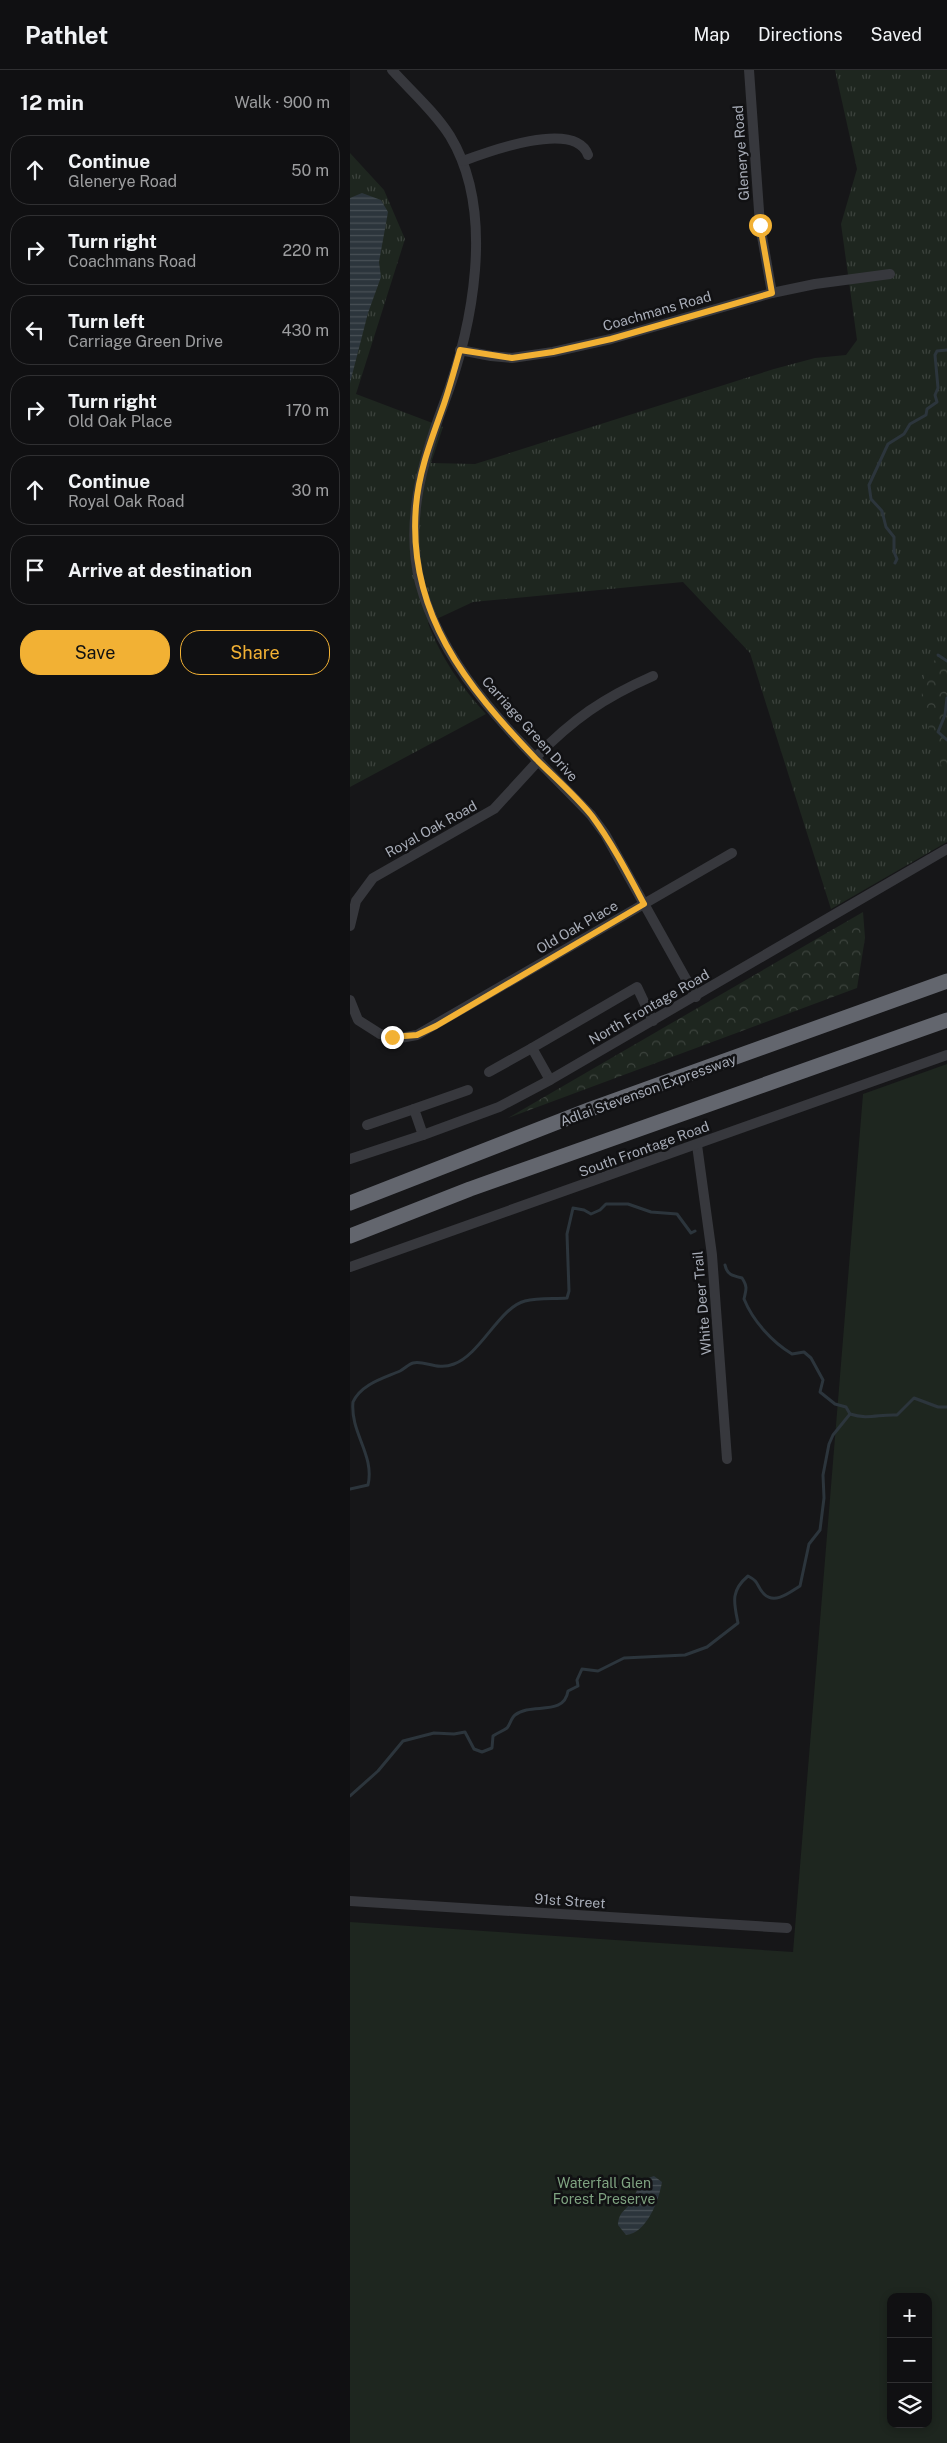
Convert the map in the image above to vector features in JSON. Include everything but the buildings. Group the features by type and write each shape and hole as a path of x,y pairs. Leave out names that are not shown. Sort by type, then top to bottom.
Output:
{"highway":[{"name":"Adlai Stevenson Expressway","path":"350,1203 591,1110 947,981"},
{"path":"350,1236 470,1189 947,1020"}],"street":[{"name":"Carriage Green Drive","path":"392,70 440,122 463,161 476,217 476,262 468,313 460,350 426,452 420,481 415,524 420,584 455,662 479,696 591,815 605,834 696,997"},
{"name":"Glenerye Road","path":"749,70 760,225 772,293"},
{"path":"463,161 504,146 543,139 577,142 584,146 588,155"},
{"name":"Coachmans Road","path":"460,350 512,358 553,352 611,339 772,293 815,284 890,274"},
{"name":"Royal Oak Road","path":"350,926 356,901 373,878 494,809 559,733 598,703 653,676"},
{"name":"North Frontage Road","path":"350,1159 499,1107 696,997 947,849"},
{"name":"Old Oak Place","path":"350,1000 358,1020 380,1034 392,1037 417,1035 436,1026 732,853"},
{"path":"489,1072 637,987 653,1021"},
{"path":"532,1048 550,1080"},
{"name":"South Frontage Road","path":"350,1268 947,1055"},
{"path":"366,1125 468,1090"},
{"path":"414,1109 423,1135"},
{"name":"White Deer Trail","path":"697,1145 712,1254 727,1459"},
{"name":"91st Street","path":"350,1901 787,1928"}],"green space":[{"path":"835,70 947,70 947,842 831,909 750,653 683,582 473,602 428,623 452,671 486,714 350,787 350,153 384,190 405,239 356,394 443,427 431,463 475,464 774,369 815,358 846,355 857,340 841,224 857,169"},
{"path":"947,654 947,781 934,746 921,700 926,665"},
{"path":"863,912 865,938 857,988 508,1118"},
{"name":"Waterfall Glen Forest Preserve","path":"947,1064 947,2443 350,2443 350,1922 793,1952 863,1094"}],"shaded area":[{"path":"362,193 381,200 388,212 379,262 381,277 368,313 350,383 350,198"},
{"path":"654,2176 662,2182 655,2206 646,2222 640,2228 626,2235 618,2225 620,2217 637,2190 646,2180"}],"waterway":[{"path":"895,563 897,559 894,552 894,537 886,527 882,511 871,499 869,485 888,444 904,434 910,424 926,415 927,409 937,402 935,395 938,388 935,355 937,351 947,350"},
{"path":"938,655 947,661"},
{"path":"947,698 945,715 938,732 947,740"},
{"path":"350,1489 368,1485 369,1474 366,1454 353,1413 353,1402 357,1396 373,1382 400,1371 410,1364 418,1362 448,1366 463,1359 473,1351 498,1321 516,1305 530,1300 567,1298 569,1291 567,1234 573,1208 584,1210 591,1214 600,1210 606,1204 628,1204 651,1212 677,1214 691,1233 695,1231"},
{"path":"725,1265 729,1273 742,1278 744,1281 746,1288 744,1299 752,1315 764,1330 792,1354 804,1352 811,1358 823,1380 820,1392 835,1404 846,1407 850,1414"},
{"path":"850,1414 868,1417 897,1415 914,1398 938,1407 947,1407"},
{"path":"350,1796 378,1771 403,1741 434,1733 454,1734 465,1732 474,1749 482,1752 492,1748 493,1736 507,1728 515,1715 529,1709 554,1707 560,1704 565,1699 568,1691 578,1686 577,1680 582,1669 598,1671 624,1658 685,1655 707,1647 738,1623 735,1603 736,1592 748,1576 756,1582 764,1594 773,1598 778,1598 800,1586 809,1544 820,1530 824,1498 823,1475 829,1444 833,1435 850,1414"}],"route":[{"path":"392,1037 406,1038 436,1026 644,904 605,834 591,815 535,758 479,696 455,662 420,584 415,524 416,504 426,452 444,405 460,350 512,358 553,352 611,339 728,304 772,293 763,252 760,225"}]}
